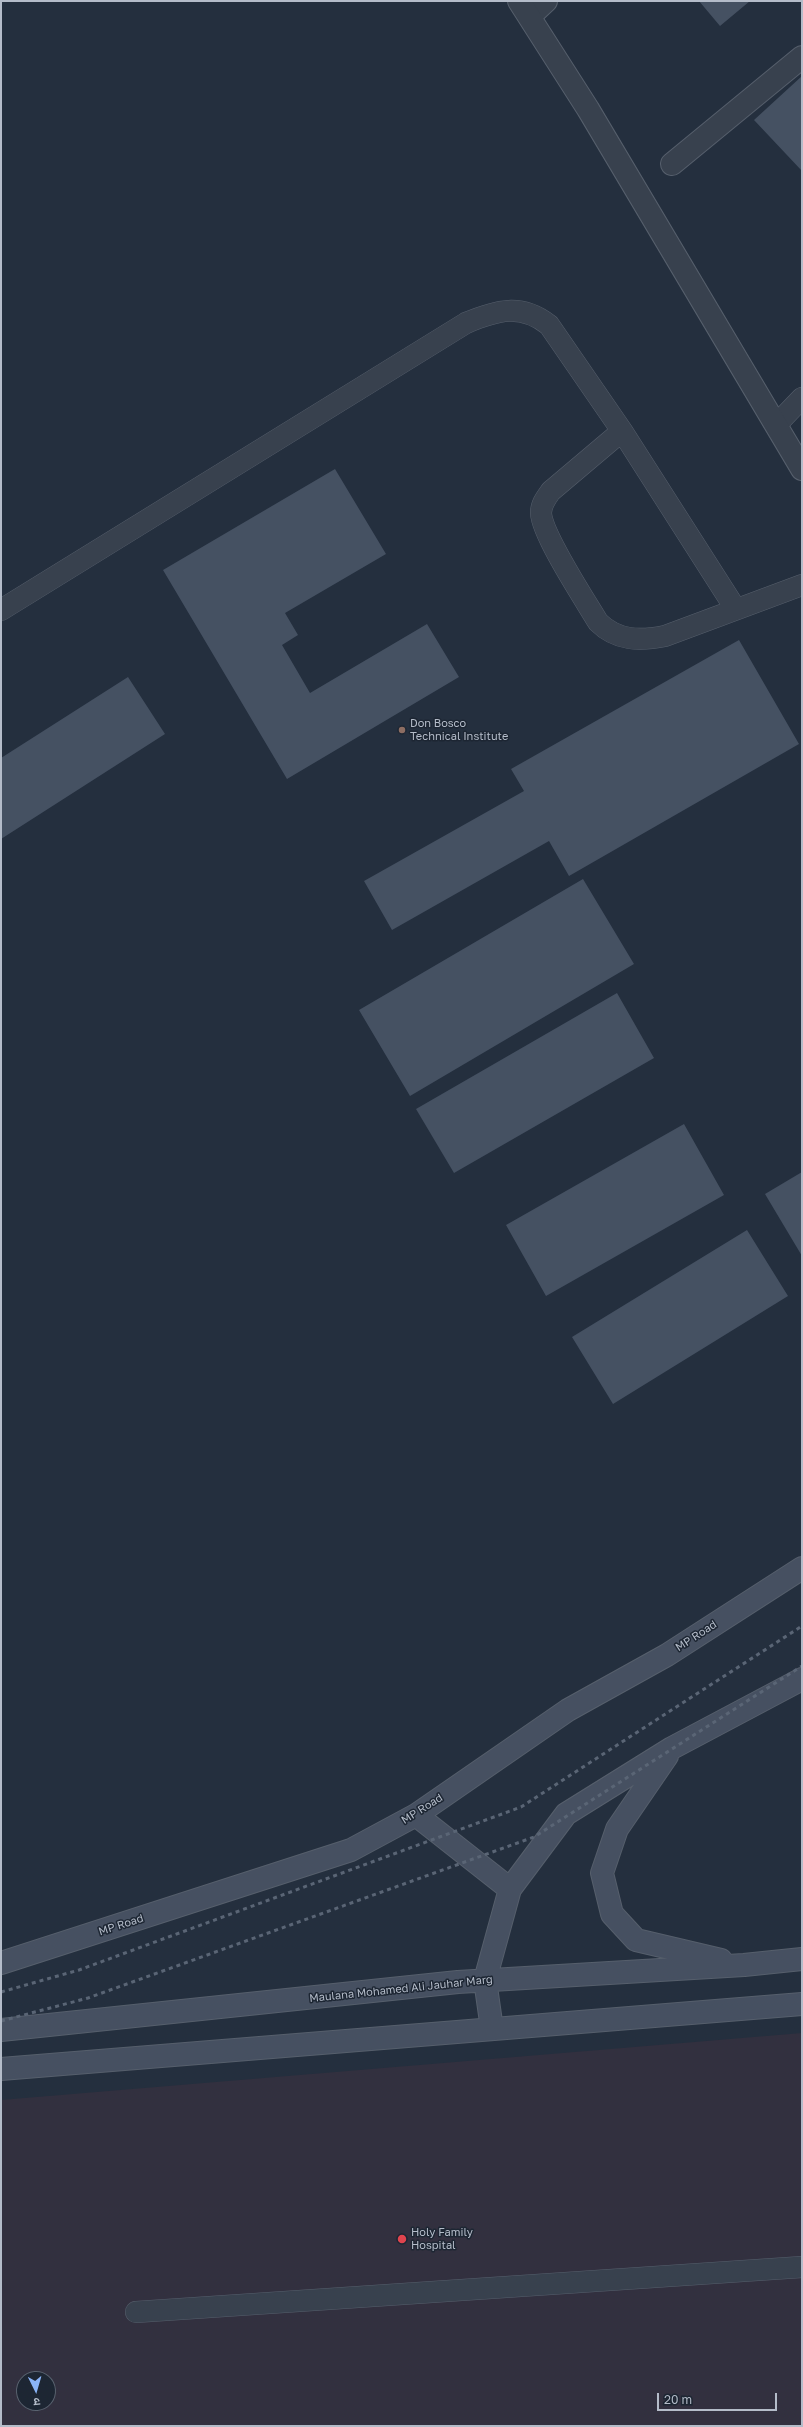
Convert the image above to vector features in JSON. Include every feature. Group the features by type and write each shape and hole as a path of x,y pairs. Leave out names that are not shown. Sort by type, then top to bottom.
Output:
{"main road":[{"name":"MP Road","path":"1,1963 351,1850 416,1815 568,1710 667,1655 802,1568"},
{"path":"492,2029 485,1980 510,1889 566,1814 672,1748 802,1679"},
{"path":"672,1748 617,1829 602,1873 612,1914 636,1940 744,1965"},
{"path":"416,1815 510,1889"},
{"name":"Maulana Mohamed Ali Jauhar Marg","path":"1,2030 485,1980 744,1965 802,1959"},
{"path":"1,2069 802,2004"}],"street":[{"path":"546,1 524,9 592,116 802,469"},
{"path":"672,164 802,57"}],"lane":[{"path":"1,610 466,323 486,314 520,311 536,315 549,325 622,431 736,608"},
{"path":"776,425 802,398"},
{"path":"622,431 551,491 543,502 541,513 548,535 598,622 614,635 641,640 665,636 736,608 802,585"},
{"path":"136,2312 802,2267"}],"shaded area":[{"name":"Holy Family Hospital","path":"802,2033 802,2426 1,2426 1,2100"}],"building":[{"path":"699,1 750,1 720,26"},
{"path":"802,76 802,171 754,120"},
{"path":"335,469 386,554 285,613 298,635 282,645 310,693 427,624 459,677 287,779 163,570"},
{"path":"739,640 799,744 569,876 549,841 392,930 364,881 524,791 511,769"},
{"path":"128,677 165,734 1,839 1,758"},
{"path":"583,879 634,964 410,1096 359,1010"},
{"path":"617,993 654,1058 454,1173 416,1109"},
{"path":"684,1124 724,1195 546,1296 506,1225"},
{"path":"802,1172 802,1256 765,1194"},
{"path":"747,1230 788,1296 613,1404 572,1337"}],"railway":[{"path":"1,1992 79,1970 521,1807 802,1626"},
{"path":"1,2021 88,1998 534,1837 802,1666"}],"place":[{"name":"Don Bosco Technical Institute","path":"402,730"},
{"name":"Holy Family Hospital","path":"402,2239"}]}
